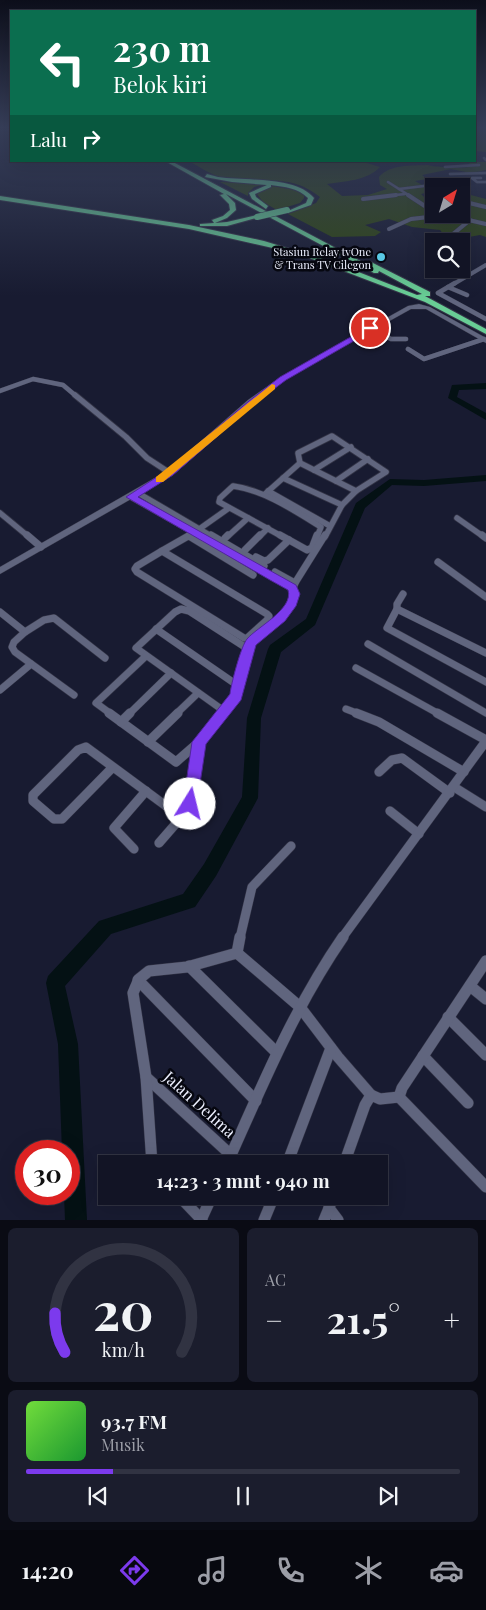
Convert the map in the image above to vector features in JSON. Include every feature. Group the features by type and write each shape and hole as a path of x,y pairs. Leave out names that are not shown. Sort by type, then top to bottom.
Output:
{"highway":[{"path":"132,217 199,222 218,220 230,214 234,207 231,201 205,183"},
{"path":"206,183 427,300 485,337"},
{"path":"216,183 486,326"},
{"path":"183,226 224,226 288,211 309,204 311,198 308,193 299,188 251,183"},
{"path":"282,218 256,200 252,193 265,187 278,186 304,192 307,197 305,203 288,211"},
{"path":"0,197 183,226 245,238 302,253 365,275 414,297 427,300"},
{"path":"0,197 178,224 227,224 258,218"}],"street":[{"path":"389,183 425,206"},
{"path":"399,189 425,186"},
{"path":"363,199 405,194"},
{"path":"470,203 486,206"},
{"path":"389,229 411,219 425,217"},
{"path":"470,220 486,224"},
{"path":"454,233 466,223"},
{"path":"486,265 438,292 438,294 486,319"},
{"path":"448,287 468,295"},
{"path":"0,571 135,495 170,473 252,402 283,378 370,328 410,308 419,306 428,308 485,337"},
{"path":"370,328 391,339 406,340"},
{"path":"408,349 424,359 485,337"},
{"path":"0,391 33,379 63,385 126,437 147,458 170,473"},
{"path":"146,656 96,704 176,762 199,742 236,696 237,685 248,649 254,639 276,622 292,603 295,594 294,586 342,505 356,491 386,472 335,437 330,437 298,454 300,463"},
{"path":"314,470 351,447"},
{"path":"336,481 368,459"},
{"path":"300,463 356,491"},
{"path":"265,493 300,463"},
{"path":"283,478 342,505"},
{"path":"265,493 322,527 310,550 230,508 219,499 233,486 239,486 265,493 330,526"},
{"path":"135,495 156,503 187,525 294,586"},
{"path":"135,495 150,508 187,525"},
{"path":"150,508 156,503"},
{"path":"162,551 243,598 269,616 247,638 244,638 135,569 137,566 162,551 197,531 230,508"},
{"path":"0,513 41,547"},
{"path":"226,538 248,518"},
{"path":"457,518 486,538"},
{"path":"245,550 268,528"},
{"path":"197,531 226,538 261,560 268,560 289,540"},
{"path":"197,531 253,575"},
{"path":"438,562 486,597"},
{"path":"404,594 397,604 397,609 387,628 486,682"},
{"path":"224,711 136,648 175,612 185,609 248,649"},
{"path":"397,609 486,653"},
{"path":"0,612 25,632"},
{"path":"74,695 14,652 12,647 14,642 25,632 44,620 54,618 105,658"},
{"path":"156,629 237,685"},
{"path":"368,644 486,713"},
{"path":"0,690 31,664"},
{"path":"231,1155 276,1052 320,972 363,908 452,790 486,740 356,668"},
{"path":"121,722 171,673"},
{"path":"148,742 198,693"},
{"path":"346,709 379,722 464,772"},
{"path":"159,843 190,804 199,742"},
{"path":"113,767 62,819 54,820 33,801 33,796 82,748 86,747 181,817"},
{"path":"379,772 391,760 402,758 452,790 486,807"},
{"path":"134,849 114,828 146,791"},
{"path":"390,811 418,834"},
{"path":"237,953 252,887 291,846"},
{"path":"237,953 300,1007 331,1048 371,1095 380,1100 399,1097"},
{"path":"150,1155 146,1077 133,993 138,980 145,973 161,968 177,969 237,953"},
{"path":"399,1097 402,1088 486,961"},
{"path":"190,966 276,1052"},
{"path":"138,980 256,1101"},
{"path":"470,986 486,1000"},
{"path":"448,1018 486,1055"},
{"path":"290,1155 331,1048"},
{"path":"423,1056 468,1103"},
{"name":"Jalan Delima","path":"146,1077 225,1155"},
{"path":"347,1155 365,1106 371,1095"},
{"path":"399,1097 486,1187"},
{"path":"188,1205 201,1220 208,1205"},
{"path":"264,1220 270,1205"},
{"path":"324,1220 330,1205"},
{"path":"332,1205 338,1220"}],"green space":[{"path":"222,183 266,184 254,187 248,193 248,196"},
{"path":"291,183 334,183 327,184 342,196 368,195 387,189 380,183 418,183 425,187 425,193 421,194 425,198 425,204 421,206 425,207 425,223 470,223 470,195 486,199 486,237 480,235 470,237 470,233 443,233 440,230 412,227 389,219 365,225 381,232 375,236 332,237 288,214 316,203 320,197 308,189"},
{"path":"272,186 295,190 304,194 304,198 300,203 277,210 263,202 257,194 260,189"}],"waterway":[{"path":"486,386 455,387 452,398 486,417"},
{"path":"76,1220 68,1044 55,983 105,927 189,901 210,870 250,798 254,718 275,649 311,622 360,506 390,482 424,483 486,478"}],"slow traffic":[{"path":"159,480 170,473 211,436 272,387"}],"place":[{"name":"Stasiun Relay tvOne & Trans TV Cilegon","path":"381,257"}],"route":[{"path":"190,804 199,742 236,696 237,685 251,642 281,617 292,603 295,594 292,588 274,577 131,497 170,473 211,436 283,378 370,328"}]}
